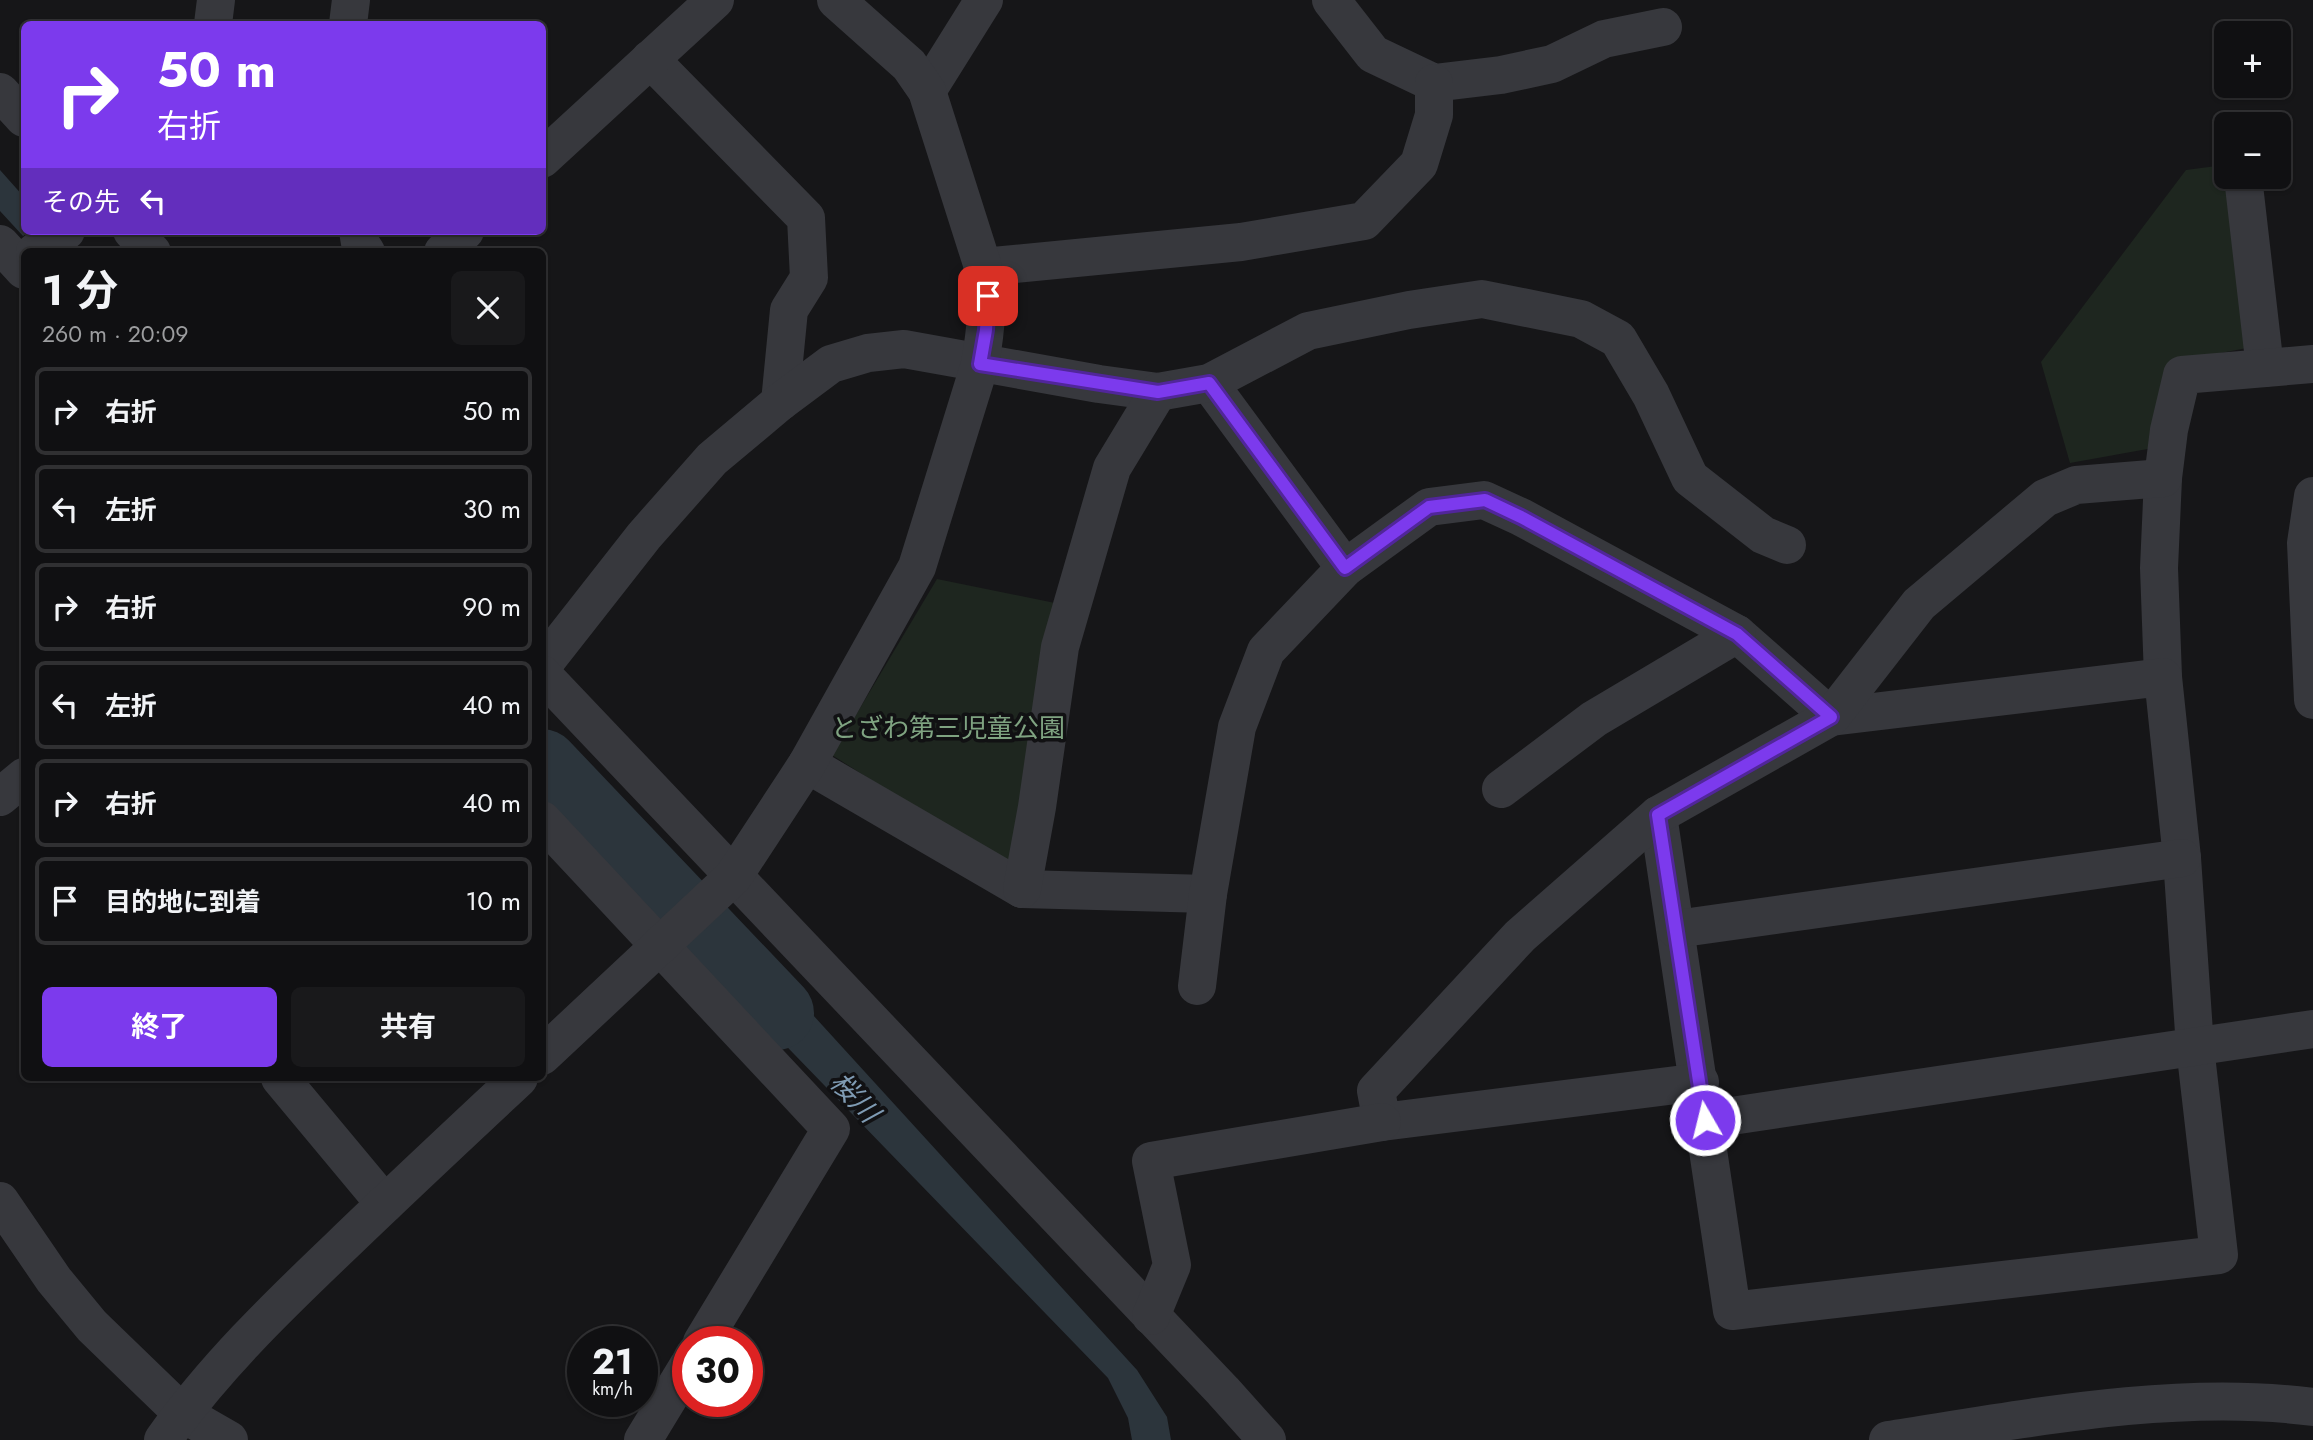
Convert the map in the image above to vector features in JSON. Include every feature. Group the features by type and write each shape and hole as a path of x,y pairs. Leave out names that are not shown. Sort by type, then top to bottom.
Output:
{"street":[{"path":"213,21 216,0"},
{"path":"348,21 351,0"},
{"path":"546,155 715,0"},
{"path":"546,1052 724,885 807,764 917,567 980,364 988,296 984,267 927,91 909,65 836,0"},
{"path":"927,91 984,0"},
{"path":"1331,0 1373,54 1434,83 1501,75 1552,64 1604,39 1663,27"},
{"path":"650,59 806,218 809,278 789,310 780,401"},
{"path":"984,267 1241,242 1364,221 1419,164 1434,115 1434,83"},
{"path":"0,92 21,115"},
{"path":"2244,189 2265,368"},
{"path":"38,248 59,235"},
{"path":"136,235 148,248"},
{"path":"447,248 461,235"},
{"path":"546,661 644,536 712,459 780,401 831,364 868,353 904,349 980,364 1158,392 1209,383 1308,331 1409,310 1482,299 1581,319 1618,339 1651,395 1690,478 1763,535 1787,545"},
{"path":"1658,815 1700,1082 1732,1311 2219,1255 2195,1047 2182,858 2163,677 2159,568 2163,478 2169,430 2182,375 2313,364"},
{"path":"1209,383 1345,568"},
{"path":"1022,889 1060,647 1112,468 1158,392"},
{"path":"1382,1122 1376,1091 1520,936 1658,815 1831,717 1919,604 2045,498 2076,485 2163,478"},
{"path":"2313,496 2306,543 2313,700"},
{"path":"1197,986 1208,894 1237,727 1266,652 1345,568 1429,507 1485,500 1521,517 1737,634 1831,717 2163,677"},
{"path":"1501,789 1594,719 1737,634"},
{"path":"546,679 724,885 1151,1316 1267,1440"},
{"path":"807,764 1022,889 1208,894"},
{"path":"0,797 21,780"},
{"path":"546,824 667,939 831,1129 712,1326"},
{"path":"1676,929 2182,858"},
{"path":"1705,1120 2313,1029"},
{"path":"282,1081 385,1204"},
{"path":"172,1426 241,1344 516,1081"},
{"path":"1151,1316 1172,1265 1152,1161 1382,1122 1700,1082"},
{"path":"0,1201 54,1280 172,1426 229,1440"},
{"path":"643,1440 672,1392"},
{"path":"1888,1440 2019,1420 2124,1408 2219,1401 2313,1407"}],"green space":[{"path":"2214,166 2214,189 2227,189 2247,348 2173,362 2153,448 2070,463 2041,362 2186,170"},
{"name":"とざわ第三児童公園","path":"937,579 1055,603 1011,869 832,755"}],"water":[{"path":"0,170 21,194 21,234 0,211"},
{"path":"546,748 683,893 662,911 546,788"},
{"path":"729,923 1137,1370 1167,1417 1171,1440 1132,1440 1128,1418 1108,1378 696,953"}],"waterway":[{"name":"桜川","path":"546,770 777,1013"}],"route":[{"path":"988,296 980,364 1158,392 1209,383 1345,568 1429,507 1485,500 1737,634 1831,717 1658,815 1705,1120"}]}
